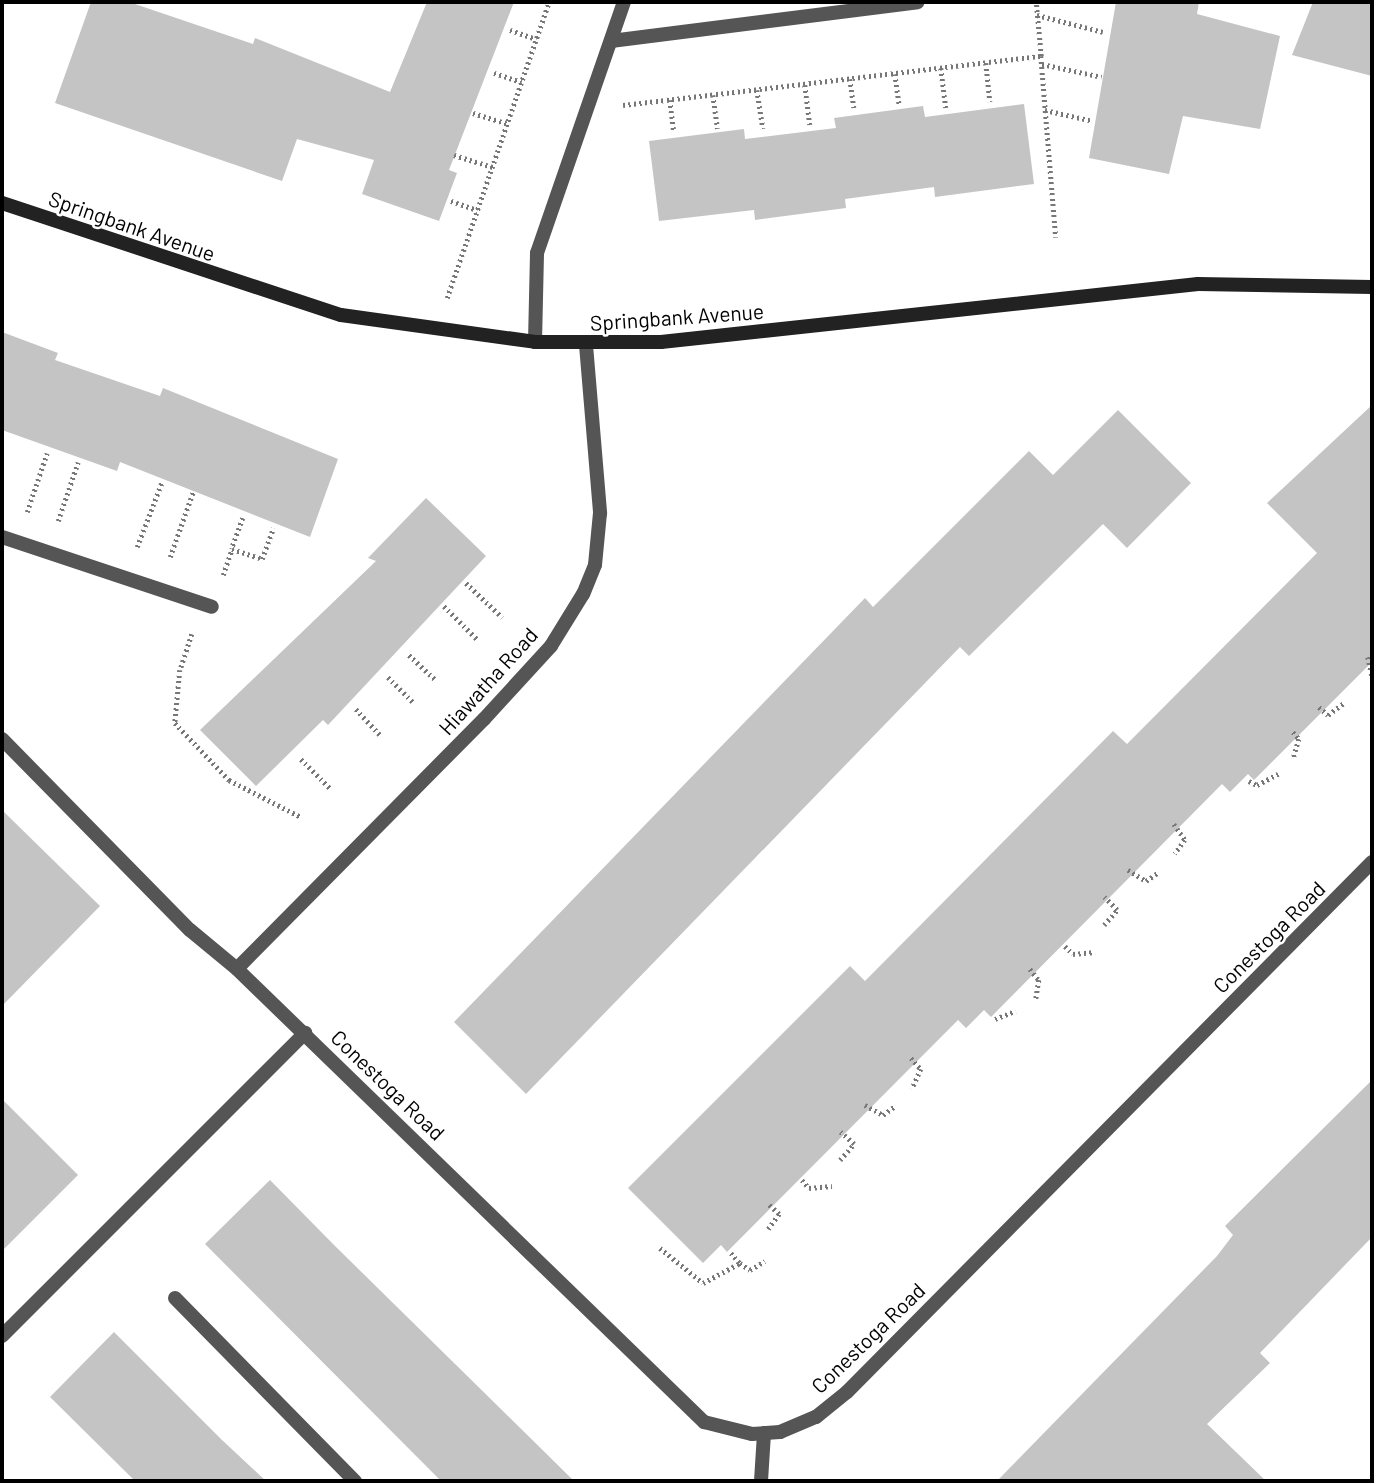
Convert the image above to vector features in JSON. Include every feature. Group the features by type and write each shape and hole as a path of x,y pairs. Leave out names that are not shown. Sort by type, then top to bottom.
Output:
{"main road":[{"name":"Springbank Avenue","path":"2,203 257,292 435,332 535,342 586,345 796,330 1198,284 1372,287"}],"street":[{"path":"535,342 537,253 624,2"},
{"path":"611,41 918,2"},
{"name":"Hiawatha Road","path":"237,969 502,701 551,646 583,594 594,565 600,513 586,345"},
{"path":"2,537 207,605"},
{"name":"Conestoga Road","path":"2,739 190,930 237,969 305,1033 693,1413 720,1430 764,1433 817,1417 847,1392 1372,862"},
{"path":"2,1336 305,1033"},
{"path":"175,1298 355,1481"},
{"path":"761,1481 764,1433"}],"path":[{"path":"435,332 549,2"},
{"path":"1036,2 1056,237"},
{"path":"1037,15 1103,32"},
{"path":"510,30 536,39"},
{"path":"587,110 1041,56"},
{"path":"986,63 990,102"},
{"path":"1042,64 1102,77"},
{"path":"941,68 946,108"},
{"path":"494,73 522,82"},
{"path":"895,74 899,104"},
{"path":"850,79 854,108"},
{"path":"804,84 810,125"},
{"path":"757,90 763,129"},
{"path":"713,94 718,129"},
{"path":"670,100 674,131"},
{"path":"1045,110 1093,121"},
{"path":"473,113 508,124"},
{"path":"454,155 493,167"},
{"path":"451,201 477,210"},
{"path":"17,542 47,453"},
{"path":"47,552 78,462"},
{"path":"125,578 162,482"},
{"path":"159,589 192,492"},
{"path":"243,518 232,549 262,559 273,528"},
{"path":"466,583 502,617"},
{"path":"207,605 180,670 174,723 229,780 301,817"},
{"path":"444,606 478,640"},
{"path":"409,655 437,681"},
{"path":"1368,657 1372,676"},
{"path":"388,677 415,704"},
{"path":"1319,707 1328,715 1345,702"},
{"path":"356,709 382,737"},
{"path":"1293,732 1299,739 1294,758"},
{"path":"301,759 330,788"},
{"path":"1249,781 1257,785 1278,774"},
{"path":"1174,824 1185,839 1175,854"},
{"path":"1128,870 1146,881 1159,872"},
{"path":"1104,897 1117,910 1104,925"},
{"path":"1065,946 1073,954 1095,952"},
{"path":"1030,969 1039,980 1037,1000"},
{"path":"995,1019 1015,1011"},
{"path":"911,1058 922,1074 912,1089"},
{"path":"865,1105 883,1115 895,1107"},
{"path":"840,1132 854,1144 840,1160"},
{"path":"802,1180 810,1188 832,1186"},
{"path":"768,1204 779,1214 768,1229"},
{"path":"660,1248 703,1283 740,1263"},
{"path":"731,1253 750,1270 765,1261"}],"building":[{"path":"91,2 129,2 253,44 255,38 390,92 427,2 514,2 449,170 457,173 439,221 362,194 374,160 297,139 282,181 55,103"},
{"path":"1116,2 1199,2 1197,14 1280,36 1260,129 1183,116 1169,174 1089,158"},
{"path":"1313,2 1372,2 1372,76 1292,55"},
{"path":"1024,104 1034,184 935,197 934,187 845,199 846,208 755,220 754,210 659,221 649,141 744,129 745,139 836,128 834,118 923,106 925,117"},
{"path":"2,332 58,353 55,360 160,396 163,388 338,459 310,537 120,462 117,471 2,430"},
{"path":"1372,405 1372,662 1254,780 1248,774 1230,792 1222,784 991,1017 984,1010 966,1028 958,1020 727,1252 721,1245 703,1263 628,1188 850,966 865,981 1113,731 1127,744 1317,553 1267,503"},
{"path":"1118,410 1191,483 1127,548 1103,524 969,656 960,647 526,1094 454,1022 865,598 873,607 1029,451 1053,475"},
{"path":"426,498 486,556 328,725 323,720 256,786 200,730 376,561 368,558"},
{"path":"2,810 100,906 2,1006"},
{"path":"1372,1080 1372,1237 1260,1353 1270,1363 1207,1424 1266,1481 997,1481 1217,1256 1233,1235 1225,1226"},
{"path":"2,1099 78,1175 2,1251"},
{"path":"270,1180 574,1481 441,1481 205,1244"},
{"path":"114,1332 266,1481 135,1481 50,1397"}]}
